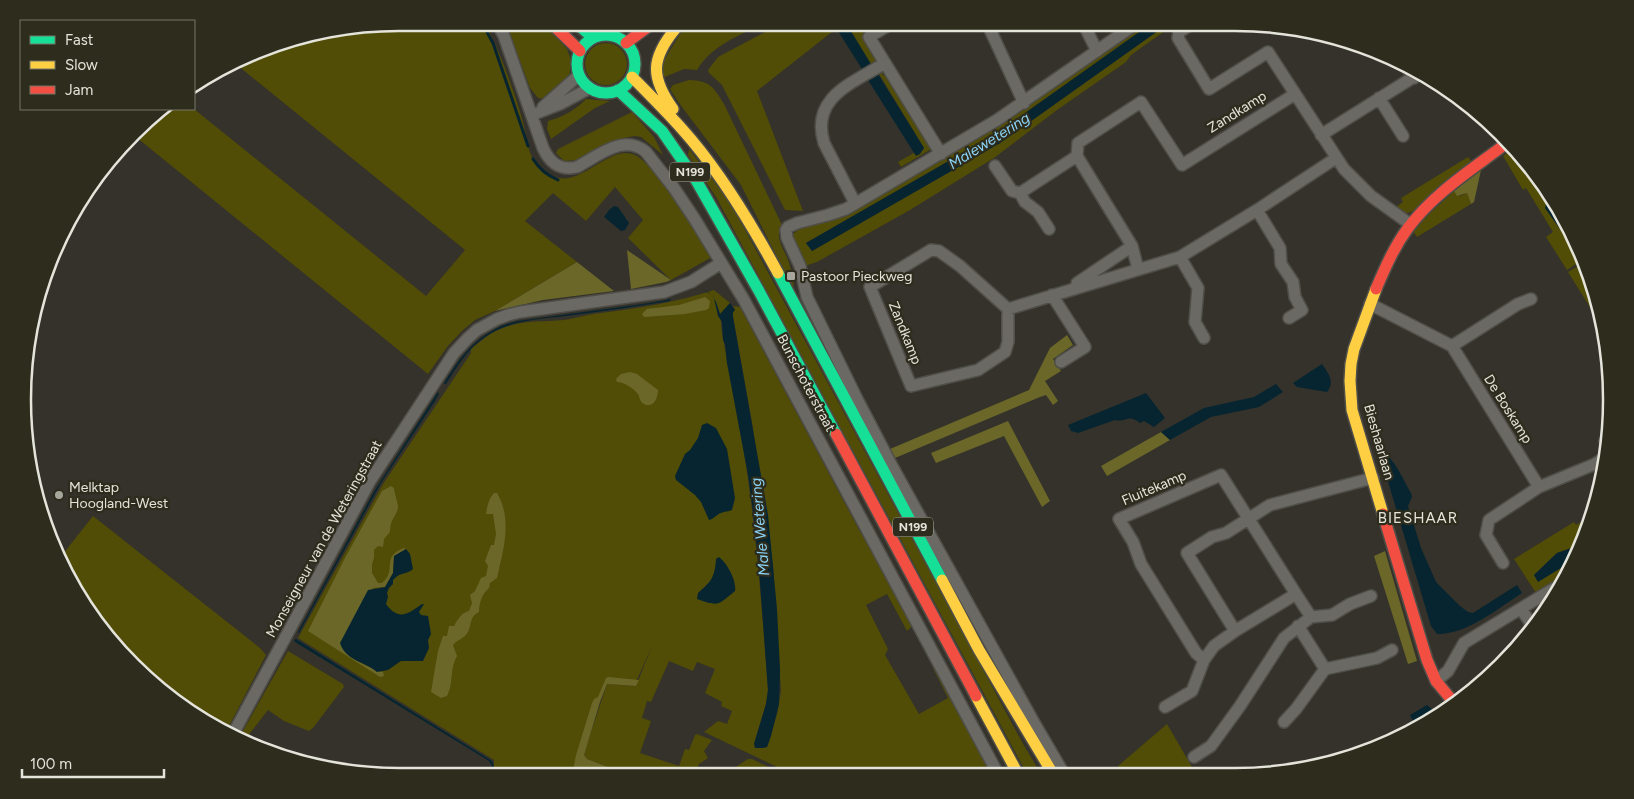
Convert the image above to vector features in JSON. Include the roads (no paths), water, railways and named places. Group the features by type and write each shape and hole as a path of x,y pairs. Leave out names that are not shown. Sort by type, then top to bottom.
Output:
{"main road":[{"path":"560,31 580,51"},
{"path":"586,31 593,38"},
{"path":"626,43 641,31"},
{"path":"635,60 647,47 670,31"},
{"path":"674,31 661,47 656,65 656,74 664,97 675,112 683,130"},
{"path":"609,35 626,43 632,50 635,60 632,77 618,90 603,93 590,88 579,75 577,65 580,51 586,42 593,38 609,35"},
{"name":"Bunschoterstraat","path":"632,77 683,130 715,170 767,253 979,650 1049,768"},
{"name":"Bunschoterstraat","path":"618,90 652,120 680,156 745,266 1015,768"},
{"name":"Bieshaarlaan","path":"1450,698 1436,681 1427,660 1352,410 1350,392 1351,365 1359,332 1390,255 1410,224 1431,201 1502,147"}],"street":[{"name":"Bunschoterstraat","path":"502,31 545,152 552,162 558,166 577,167 618,145 632,144 642,148 652,158 674,188 744,300 995,768"},
{"path":"878,31 869,37 941,154"},
{"path":"990,31 1024,103"},
{"path":"1087,31 1096,51"},
{"path":"1061,768 857,399 807,297 800,266 787,238 786,230 792,224 836,213 941,154 1024,103 1124,31"},
{"path":"1180,31 1178,38 1209,89 1268,52 1344,169 1371,196 1410,224"},
{"path":"855,203 824,143 821,121 828,101 835,94 885,63"},
{"path":"532,115 579,75"},
{"path":"1321,135 1414,78"},
{"path":"532,115 560,104 590,88"},
{"name":"Zandkamp","path":"1020,193 1077,156 1078,143 1141,102 1182,165 1295,94"},
{"path":"1379,98 1403,136"},
{"path":"1077,156 1132,246 1138,269"},
{"path":"1008,309 1180,257 1257,210 1336,158"},
{"path":"995,166 1012,191 1020,193 1026,202 1038,212 1049,229"},
{"path":"1257,210 1280,248 1281,264 1293,282 1294,297 1302,310 1289,318"},
{"path":"1077,287 1077,282 1132,246"},
{"name":"Zandkamp","path":"931,250 939,250 1008,309 1008,342 1004,352 978,370 911,386 870,287 931,250"},
{"path":"1180,257 1198,288 1195,322 1204,338"},
{"name":"Monseigneur van de Weteringstraat","path":"236,730 370,481 454,353 468,338 477,330 493,321 520,312 675,289 721,264"},
{"path":"1052,295 1085,347 1061,362"},
{"path":"1370,304 1452,346 1518,304 1532,299"},
{"name":"De Boskamp","path":"1452,346 1539,487"},
{"path":"1503,563 1486,536 1489,520 1539,487 1597,462"},
{"name":"Fluitekamp","path":"1204,660 1196,653 1141,564 1133,542 1119,519 1221,475 1311,617"},
{"path":"1235,631 1187,553 1212,537 1226,533 1270,505 1373,478"},
{"path":"1436,681 1448,671 1464,643 1548,592"},
{"path":"1165,707 1192,691 1204,660 1214,646 1296,594"},
{"path":"1194,757 1211,746 1240,706 1284,638 1311,617 1332,614 1350,604 1371,596"},
{"path":"1521,609 1529,621"},
{"path":"1298,626 1326,669"},
{"path":"1284,722 1326,669 1377,658 1392,650"}],"water":[{"path":"838,31 851,31 871,64 862,69"},
{"name":"Malewetering","path":"1141,31 1158,31 1000,143 812,251 806,243 994,135"},
{"path":"878,74 924,148 916,156 868,80"},
{"path":"1546,204 1563,234 1545,208"},
{"path":"614,206 618,207 629,223 625,230 621,231 604,217"},
{"name":"Male Wetering","path":"714,298 720,314 730,303 735,310 733,317 768,515 777,609 780,670 779,704 767,747 763,748 755,748 754,744 766,704 768,690 753,511 723,340 722,322 718,316"},
{"path":"671,299 670,301 634,307 516,323 505,327 479,341 463,358 446,384 444,384 458,362 472,346 489,333 507,324"},
{"path":"1322,364 1331,381 1327,392 1297,387 1293,383"},
{"path":"1276,384 1283,392 1259,407 1211,417 1170,440 1161,432 1204,408 1254,397"},
{"path":"438,392 439,394 435,401 381,483 299,633 375,490"},
{"path":"1146,393 1165,418 1154,427 1144,421 1140,423 1130,418 1119,421 1115,420 1078,433 1071,431 1068,425"},
{"path":"707,423 716,428 727,449 735,498 732,510 709,520 701,502 676,480 675,476 685,454 698,438 702,425"},
{"path":"1385,454 1396,466 1411,493 1412,497 1408,506 1421,548 1436,582 1460,606 1473,613 1517,585 1522,593 1482,620 1459,630 1437,634 1431,626 1381,458"},
{"path":"1571,548 1562,567 1538,582 1534,575 1557,553"},
{"path":"406,549 410,554 413,569 393,580 393,584 387,593 386,604 395,613 404,614 424,604 419,612 421,615 428,616 431,634 428,640 429,648 423,661 401,661 388,670 377,672 346,654 340,643 368,590 385,587 393,573 394,556"},
{"path":"719,557 731,572 735,591 721,602 714,604 697,599 698,593 711,579 715,570 716,559"},
{"path":"296,639 492,761 493,768 491,768 492,766 489,761 294,640"},
{"path":"1427,705 1433,710 1413,721 1410,715"}],"waterway":[{"path":"486,31 493,43 528,146"},
{"path":"533,159 544,172 558,180"}],"place":[{"name":"Pastoor Pieckweg","path":"791,276"},
{"name":"Melktap Hoogland-West","path":"59,495"}],"district":[{"name":"BIESHAAR","path":"1418,518"}]}
